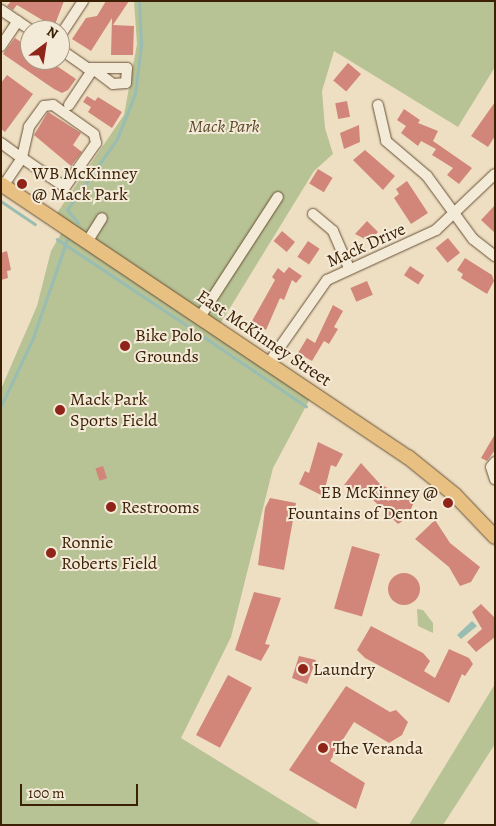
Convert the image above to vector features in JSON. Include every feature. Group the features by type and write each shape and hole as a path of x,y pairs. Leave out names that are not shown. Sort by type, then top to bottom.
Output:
{"main road":[{"name":"East McKinney Street","path":"3,185 420,466 495,537"}],"street":[{"path":"70,21 83,1"},
{"path":"1,10 18,21 1,46"},
{"path":"69,105 93,69 70,55"},
{"path":"1,143 22,158 65,187 96,143 94,134 53,105 44,106 29,127 22,158 3,185"},
{"path":"378,105 386,140 427,176 455,216 495,256"},
{"name":"Mack Drive","path":"268,364 320,287 350,268 421,238 455,216 495,174"},
{"path":"200,318 278,197"},
{"path":"312,214 336,235 350,268"},
{"path":"87,242 102,218"},
{"path":"495,462 491,467 495,479"}],"green space":[{"name":"Mack Park","path":"134,1 495,1 495,67 458,127 334,51 322,91 325,128 333,154 314,171 217,329 313,393 273,468 231,637 181,738 322,825 1,825 1,389 37,306 51,251 65,227 57,213 124,115 137,44"},
{"path":"417,609 423,610 433,623 433,633 418,626"},
{"path":"495,684 495,744 443,825 409,825"}],"water":[{"path":"472,621 477,626 461,639 457,635"}],"building":[{"path":"11,1 64,1 57,20 42,20 17,5 13,10 7,6"},
{"path":"106,1 129,1 113,25 134,26 133,55 111,55 112,18 91,51 72,39 86,18 97,16"},
{"path":"15,38 20,41 20,66 3,54"},
{"path":"348,63 361,74 346,92 333,81"},
{"path":"26,70 63,70 76,79 68,90 62,93"},
{"path":"7,75 33,94 5,132 1,129 1,83"},
{"path":"87,96 95,101 98,97 122,112 112,128 88,112 91,107 83,102"},
{"path":"347,101 350,117 338,119 335,103"},
{"path":"495,102 495,136 488,147 471,136"},
{"path":"404,109 420,120 418,123 438,131 433,141 472,168 459,184 447,175 453,168 432,155 436,149 421,141 418,146 401,133 406,126 397,120"},
{"path":"48,112 81,133 73,145 82,152 71,166 34,135"},
{"path":"359,125 360,142 344,149 340,133"},
{"path":"365,150 395,176 383,190 353,160"},
{"path":"318,169 333,178 324,192 309,184"},
{"path":"407,181 428,213 411,224 394,198 399,194 396,189"},
{"path":"495,205 495,233 481,220"},
{"path":"367,221 378,232 369,241 355,234"},
{"path":"282,231 295,242 287,252 274,241"},
{"path":"448,238 460,253 448,263 436,248"},
{"path":"308,241 320,249 309,265 297,257"},
{"path":"7,251 11,270 7,271 8,278 1,280 1,253"},
{"path":"465,258 492,275 494,281 487,294 461,278 463,274 457,270"},
{"path":"410,266 424,275 418,284 404,275"},
{"path":"289,267 302,276 296,283 292,280 284,300 280,298 266,330 252,321 275,280 272,277 278,268 284,273"},
{"path":"367,281 373,295 356,302 350,288"},
{"path":"333,305 343,311 334,327 338,329 329,344 324,341 312,361 298,353 307,338 315,343"},
{"path":"495,434 495,450 487,461 481,458"},
{"path":"318,442 343,454 336,467 331,465 323,496 299,484 305,471 309,473"},
{"path":"361,463 380,484 414,502 407,518 398,524 372,499 344,485"},
{"path":"103,466 107,478 99,481 95,468"},
{"path":"270,498 296,503 284,570 258,565 265,508"},
{"name":"Restrooms","path":"110,500 118,506 113,513 105,507"},
{"path":"435,520 450,543 480,567 471,582 460,586 449,567 415,539"},
{"path":"352,546 380,554 362,616 334,608"},
{"path":"404,573 410,574 415,578 419,583 419,595 415,600 410,604 404,605 398,604 393,600 389,595 388,589 389,583 393,578 398,574"},
{"path":"254,592 281,598 265,644 270,645 261,661 235,650"},
{"path":"481,604 495,618 495,637 476,652 467,642 482,629 472,612"},
{"path":"371,626 423,653 430,661 424,671 435,678 449,649 469,658 473,664 465,676 462,674 449,703 365,658 357,650"},
{"name":"Laundry","path":"299,656 316,660 307,684 292,678"},
{"path":"228,675 252,688 220,748 196,735"},
{"name":"The Veranda","path":"346,686 390,712 396,710 408,722 402,735 389,743 354,722 330,761 365,783 356,809 289,770"}],"waterway":[{"path":"78,223 67,210 117,139 135,94 141,46 139,1"},
{"path":"1,201 35,224"},
{"path":"57,239 188,326"},
{"path":"1,406 33,338 67,240"},
{"path":"197,332 306,406"}],"place":[{"name":"WB McKinney @ Mack Park","path":"22,184"},
{"name":"Bike Polo Grounds","path":"125,346"},
{"name":"Mack Park Sports Field","path":"60,410"},
{"name":"EB McKinney @ Fountains of Denton","path":"448,503"},
{"name":"Restrooms","path":"111,507"},
{"name":"Ronnie Roberts Field","path":"51,553"},
{"name":"Laundry","path":"303,669"},
{"name":"The Veranda","path":"323,748"}]}
